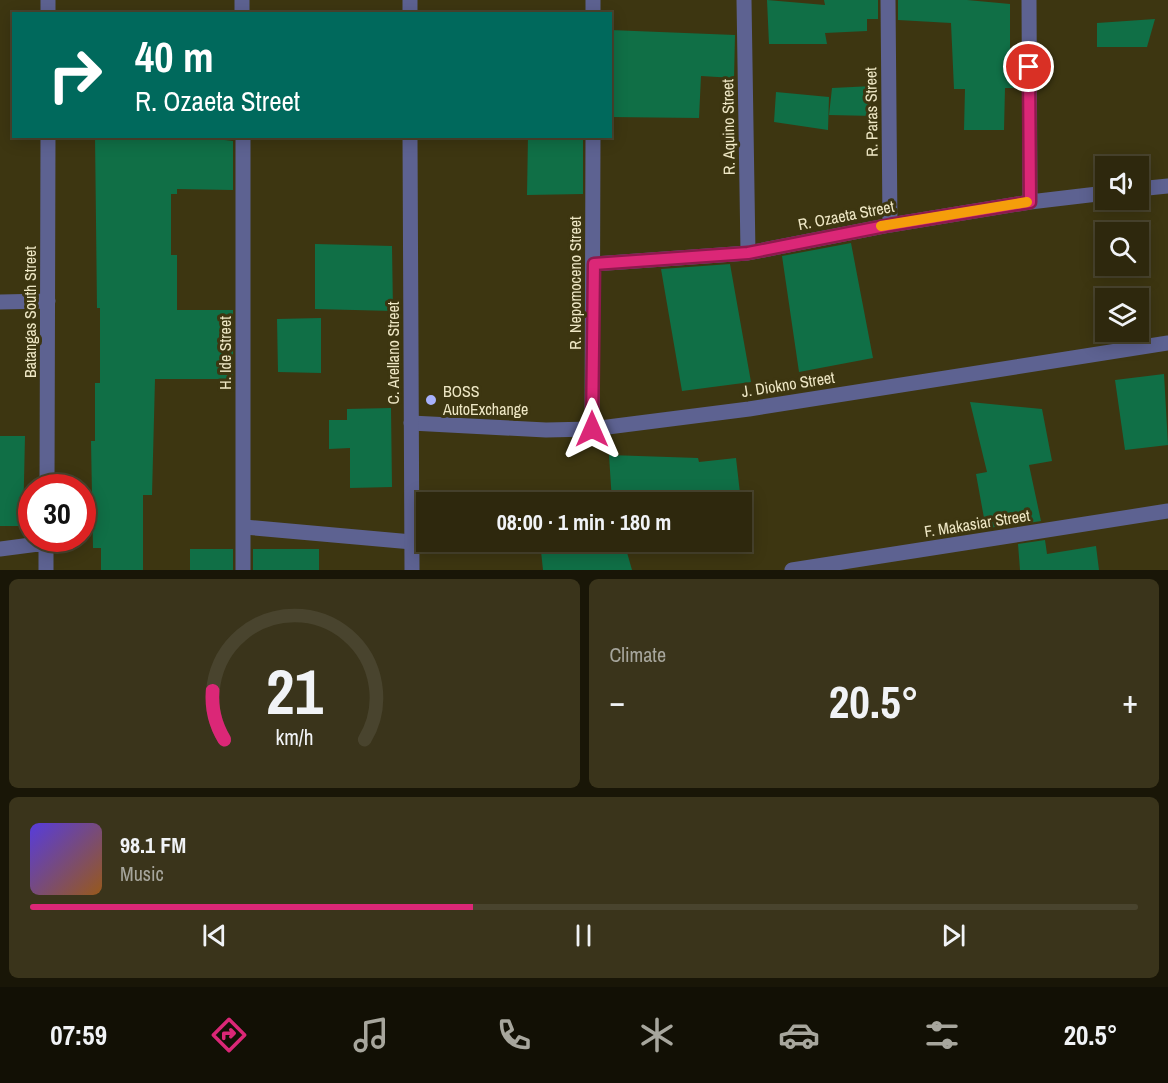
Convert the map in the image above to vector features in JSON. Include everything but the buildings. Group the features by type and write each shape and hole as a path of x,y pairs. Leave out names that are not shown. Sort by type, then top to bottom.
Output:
{"street":[{"name":"R. Aquino Street","path":"744,0 748,253"},
{"name":"R. Paras Street","path":"888,0 890,225"},
{"path":"1029,0 1030,202"},
{"name":"Batangas South Street","path":"47,474 48,138"},
{"name":"H. Ide Street","path":"243,138 243,570"},
{"name":"C. Arellano Street","path":"410,138 412,570"},
{"name":"R. Nepomoceno Street","path":"592,429 593,138"},
{"path":"1149,188 1168,186"},
{"name":"R. Ozaeta Street","path":"594,264 748,253 890,225 1030,202 1095,194"},
{"path":"0,302 48,301"},
{"name":"J. Diokno Street","path":"411,423 546,430 592,429 749,409 1168,343"},
{"name":"F. Makasiar Street","path":"792,570 1168,511"},
{"path":"244,527 412,542"},
{"path":"0,549 18,546"},
{"path":"46,552 46,570"}],"slow traffic":[{"path":"881,226 1027,202"}],"place":[{"name":"BOSS AutoExchange","path":"431,400"}],"route":[{"path":"592,429 594,264 748,253 890,225 1030,202 1029,67"}]}
